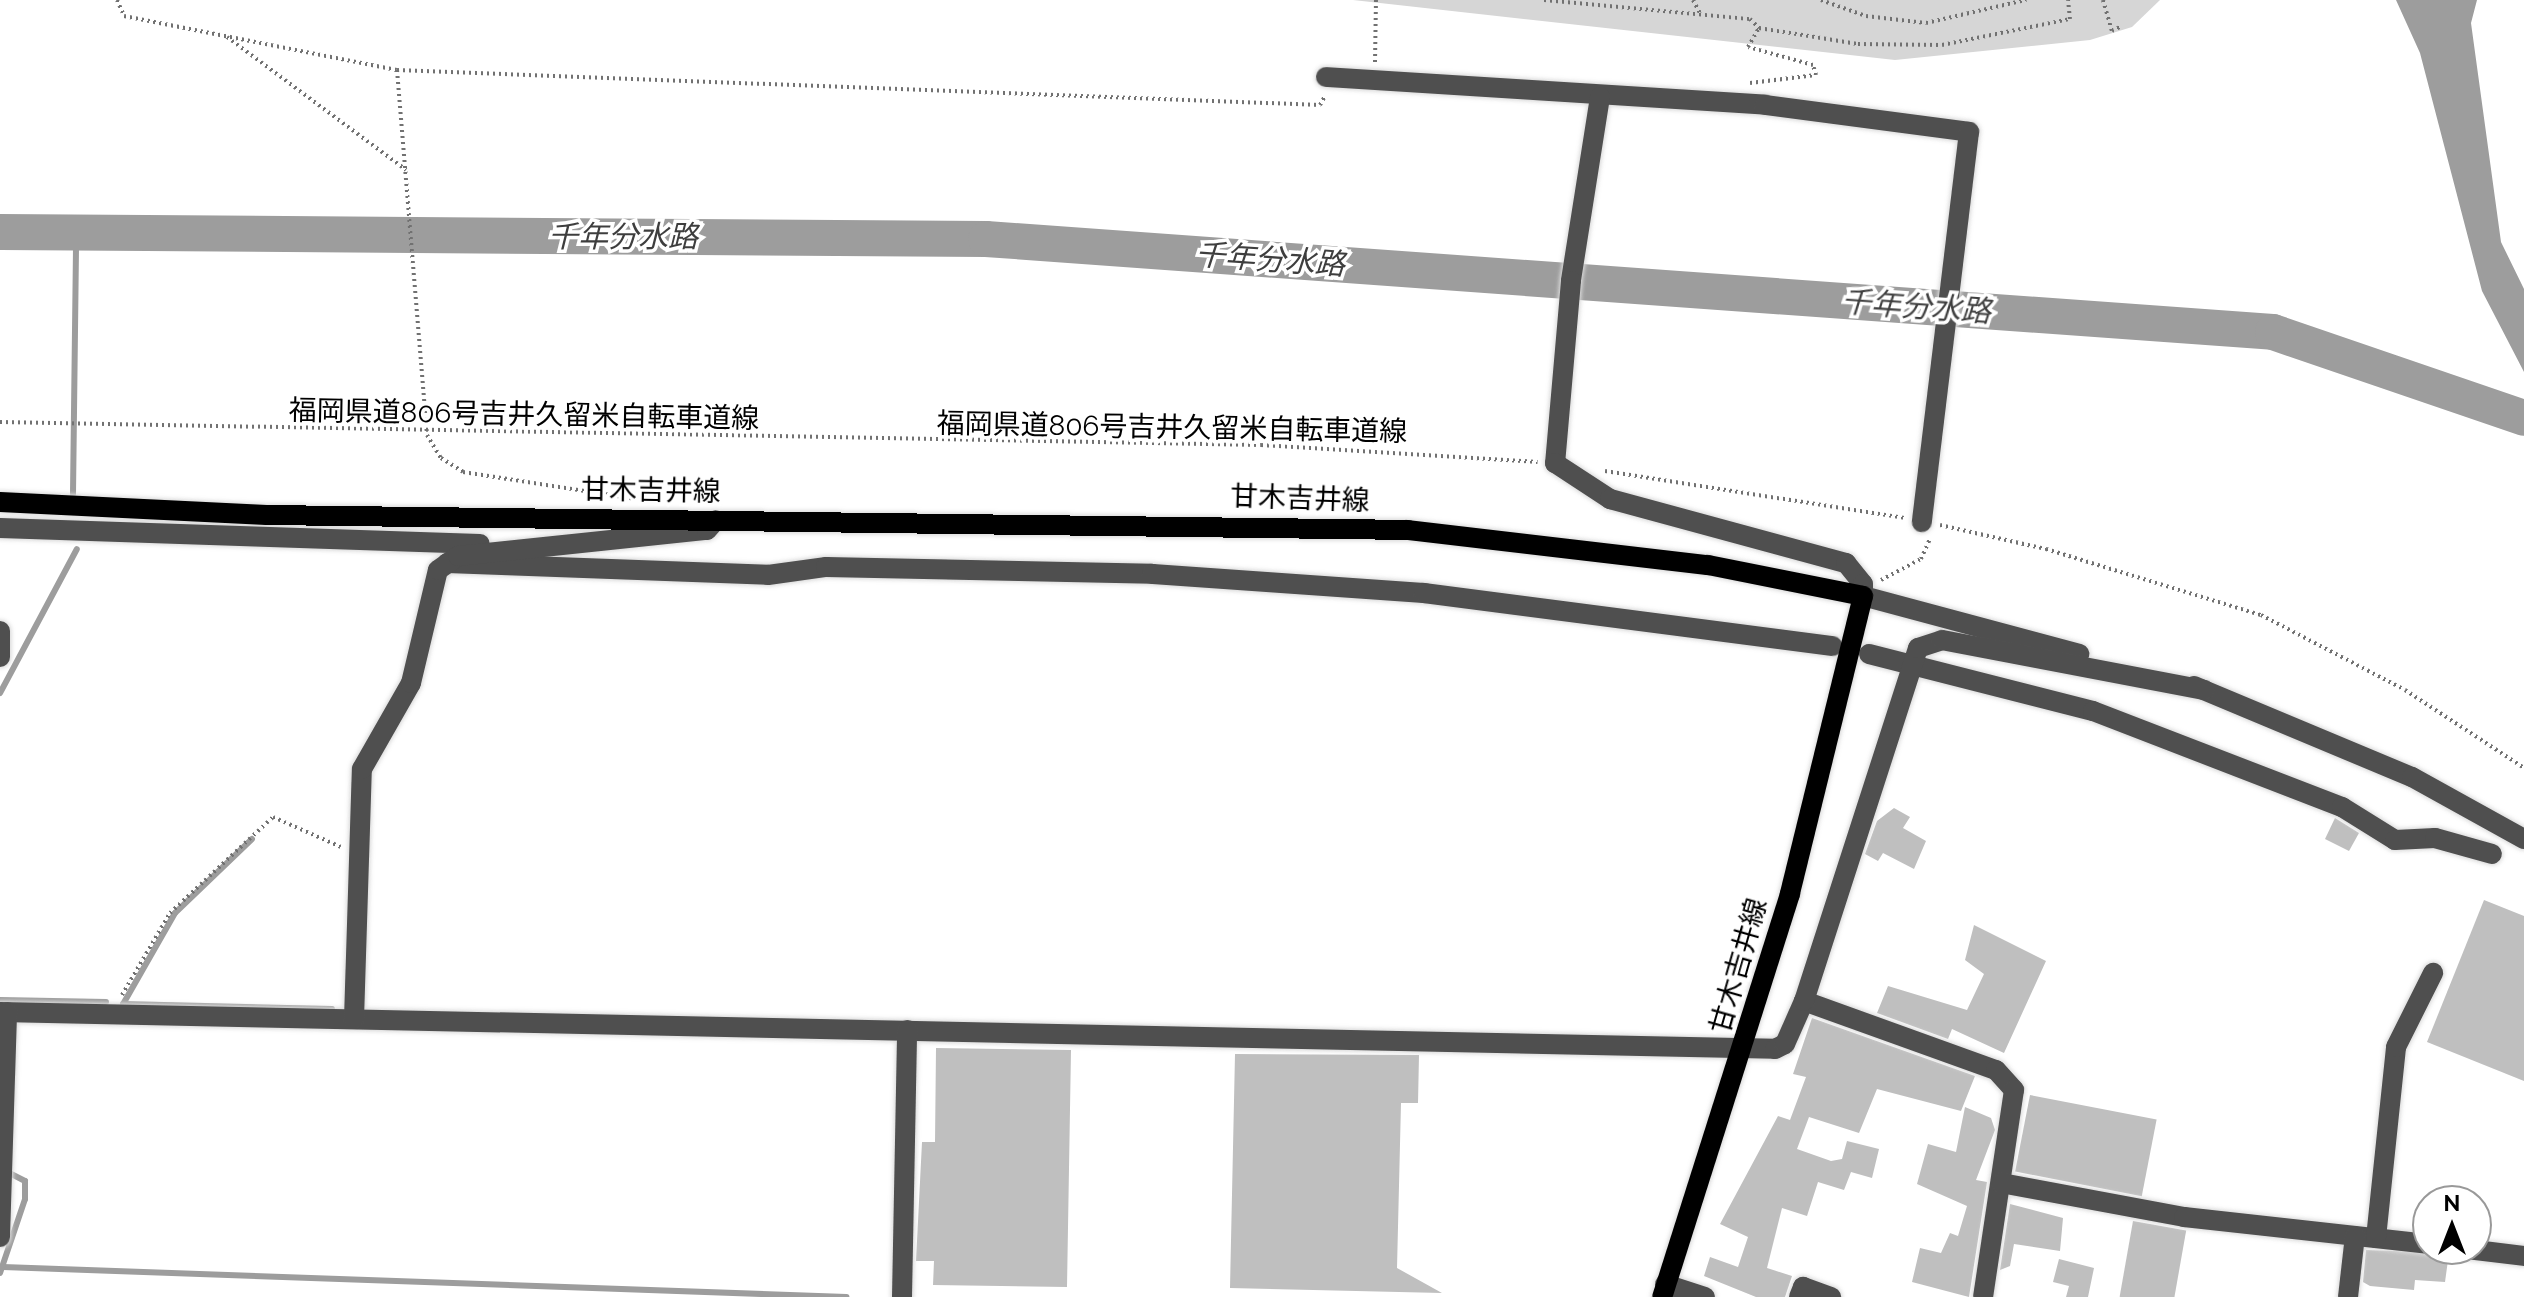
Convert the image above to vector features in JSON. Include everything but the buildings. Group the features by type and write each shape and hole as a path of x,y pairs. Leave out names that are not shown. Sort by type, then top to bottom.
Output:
{"main road":[{"name":"甘木吉井線","path":"0,502 267,515 1408,530 1708,565 1863,590 1745,1049 1664,1291"}],"street":[{"path":"1331,78 1870,115 1969,132 1930,523"},
{"path":"1600,97 1571,281 1555,463 1610,499 1846,563 1863,590 2204,690 2412,777 2524,839"},
{"path":"354,1019 355,853 362,769 411,683 438,570 447,563 520,550 707,530 716,520"},
{"path":"0,528 520,550"},
{"path":"447,563 768,575 826,567 1152,574 1424,593 1833,646"},
{"path":"0,631 0,657"},
{"path":"0,1237 4,1012 1745,1049 1785,1044 1804,1001 1912,662 1927,641 1942,640 2204,690"},
{"path":"1869,654 1912,662 2093,711 2342,807 2395,840 2435,838 2492,854"},
{"path":"2376,1238 2396,1047 2433,973"},
{"path":"1804,1001 1996,1070 2014,1090 2001,1183 1986,1238 1983,1297"},
{"path":"901,1292 907,1030"},
{"path":"2001,1183 2184,1217 2412,1242"},
{"path":"2348,1297 2355,1236"},
{"path":"2492,1252 2524,1256"},
{"path":"1799,1297 1803,1287 1831,1297"},
{"path":"1664,1291 1705,1297"}],"path":[{"path":"117,0 124,16 397,70 1320,105 1331,78"},
{"path":"1374,80 1376,0"},
{"path":"1544,0 1750,19 1759,28 1858,44 1942,45 2070,19 2068,0"},
{"path":"1693,0 1702,16"},
{"path":"1821,0 1866,16 1926,23 2026,0"},
{"path":"2103,0 2112,31 2122,26"},
{"path":"1745,84 1816,75 1813,65 1748,47 1759,28"},
{"path":"225,35 406,170"},
{"path":"397,70 427,435 441,458 463,472 644,500"},
{"name":"福岡県道806号吉井久留米自転車道線","path":"0,422 427,435 1261,445 1555,463"},
{"path":"1600,470 1930,523 2046,549 2261,615 2405,690 2524,768"},
{"path":"1863,590 1921,559 1930,523"},
{"path":"111,1015 170,913 273,817 355,853"}],"shaded area":[{"path":"1353,0 2160,0 2132,27 2090,40 1895,60"},
{"path":"2396,0 2477,0 2471,23 2501,242 2524,289 2524,372 2482,291 2420,53"}],"waterway":[{"name":"千年分水路","path":"0,232 986,239 2273,332 2524,418"},
{"path":"73,494 76,234"},
{"path":"0,693 77,549"},
{"path":"252,839 175,913 123,1004 332,1009"},
{"path":"0,1000 106,1002"},
{"path":"0,1273 25,1199 25,1181 7,1172"},
{"path":"3,1267 846,1297"}]}
